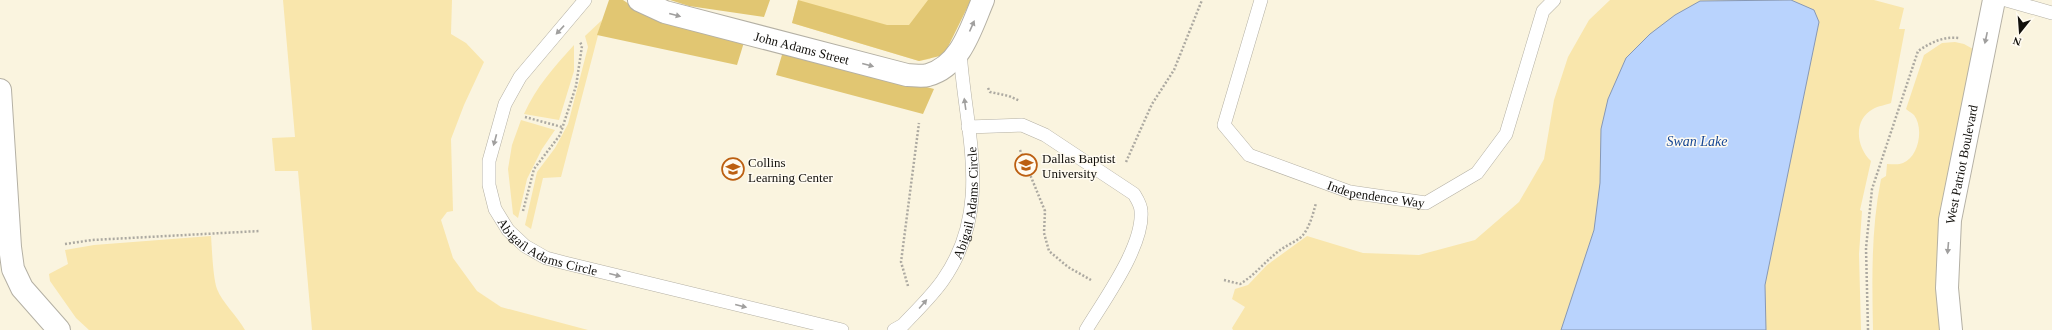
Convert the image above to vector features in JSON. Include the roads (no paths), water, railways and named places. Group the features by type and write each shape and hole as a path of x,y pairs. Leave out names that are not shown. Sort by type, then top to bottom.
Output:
{"street":[{"name":"John Adams Street","path":"639,0 665,12 907,75 928,76 944,68 960,51 983,0"},
{"name":"West Patriot Boulevard","path":"1951,330 1947,288 1950,220 1994,0"},
{"path":"0,90 10,248 13,270 22,288 59,330"}],"lane":[{"name":"Abigail Adams Circle","path":"585,0 520,77 503,110 489,161 489,185 495,209 508,230 525,246 546,258 842,330"},
{"name":"Independence Way","path":"1261,0 1224,125 1249,154 1350,192 1426,203 1477,173 1506,134 1543,11 1554,0"},
{"path":"2006,0 2052,13"},
{"name":"Abigail Adams Circle","path":"894,330 920,307 943,280 970,221 974,195 974,168 960,51"},
{"path":"968,127 1022,125 1045,135 1134,194 1141,209 1141,226 1135,247 1086,330"},
{"path":"909,318 915,330"}],"water":[{"name":"Swan Lake","path":"1791,0 1814,10 1819,22 1765,285 1766,330 1561,330 1594,230 1600,183 1601,129 1608,99 1626,58 1650,34 1675,15 1700,1"}],"place":[{"name":"Dallas Baptist University","path":"1026,165"},
{"name":"Collins Learning Center","path":"733,169"}]}
